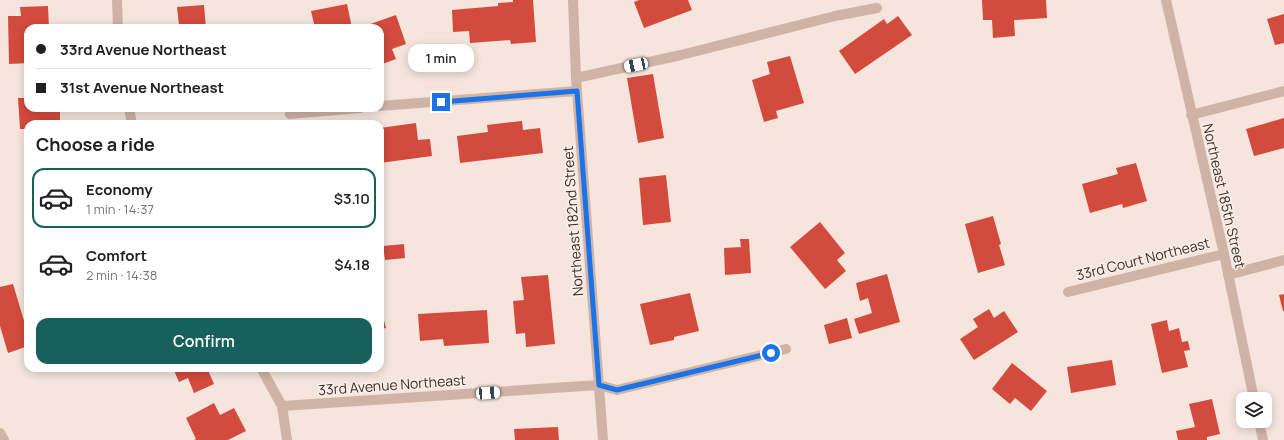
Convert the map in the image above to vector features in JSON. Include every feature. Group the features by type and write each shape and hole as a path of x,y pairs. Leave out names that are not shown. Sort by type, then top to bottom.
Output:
{"street":[{"path":"117,0 118,24"},
{"name":"Northeast 182nd Street","path":"573,0 576,78 603,440"},
{"name":"Northeast 185th Street","path":"1166,0 1191,115 1224,254 1253,392"},
{"path":"576,78 681,55 835,16 877,8"},
{"path":"384,106 577,91"},
{"path":"1191,115 1284,91"},
{"path":"290,114 313,112"},
{"name":"33rd Court Northeast","path":"1068,292 1224,254"},
{"path":"1228,275 1284,260"},
{"name":"33rd Avenue Northeast","path":"282,406 599,385 617,390 786,349"},
{"path":"263,372 282,406 287,440"},
{"path":"1260,428 1263,440"},
{"path":"0,432 4,440"}],"building":[{"path":"513,0 533,0 536,42 511,44 510,40 470,43 469,31 453,32 452,10 498,6 498,3 513,2"},
{"path":"639,0 688,0 692,10 644,28 634,2"},
{"path":"982,0 1046,0 1047,18 1014,20 1015,36 993,38 992,20 983,20"},
{"path":"347,4 351,24 314,24 311,11"},
{"path":"204,5 206,24 179,24 177,7"},
{"path":"48,6 49,24 24,24 24,63 9,64 8,16 21,16 20,7"},
{"path":"1284,14 1284,43 1275,45 1267,19"},
{"path":"396,15 406,44 392,49 396,59 384,64 384,24 370,24"},
{"path":"898,16 912,35 855,74 839,51 884,19 887,24"},
{"path":"790,56 804,103 776,111 778,118 764,122 752,80 770,74 767,62"},
{"path":"653,74 664,138 638,143 627,78"},
{"path":"18,98 24,98 24,112 60,112 60,120 24,120 24,129 20,129"},
{"path":"1284,118 1284,148 1254,156 1246,129"},
{"path":"522,121 523,130 540,128 543,153 460,163 457,136 488,132 487,125"},
{"path":"416,123 418,140 430,139 432,156 384,162 384,127"},
{"path":"1136,163 1147,201 1123,208 1122,204 1090,213 1082,184 1118,174 1116,168"},
{"path":"666,175 671,222 643,225 639,178"},
{"path":"993,216 1005,265 978,273 965,224"},
{"path":"820,222 845,253 837,260 846,271 825,289 790,247"},
{"path":"740,239 749,239 751,273 725,275 724,248 741,247"},
{"path":"404,244 405,258 385,260 384,246"},
{"path":"887,274 900,322 859,334 854,319 872,313 868,298 860,301 856,283"},
{"path":"548,275 555,344 526,347 525,333 516,334 513,301 524,300 521,277"},
{"path":"13,284 24,321 24,347 8,353 0,326 0,287"},
{"path":"690,293 699,331 674,337 674,340 650,345 640,304"},
{"path":"1284,294 1284,311 1283,311 1279,295"},
{"path":"989,309 994,318 1004,311 1018,332 974,360 960,339 978,327 973,319"},
{"path":"487,310 489,343 444,346 443,339 420,341 418,314"},
{"path":"847,318 852,338 829,344 824,325"},
{"path":"1167,320 1169,331 1179,328 1182,342 1188,341 1190,350 1184,351 1188,367 1162,373 1151,324"},
{"path":"1112,360 1116,385 1071,393 1067,367"},
{"path":"1012,363 1047,391 1031,411 1015,398 1010,404 992,389"},
{"path":"175,372 209,372 214,384 194,393 188,378 179,382"},
{"path":"1212,399 1220,434 1207,437 1207,440 1178,440 1176,431 1195,427 1189,404"},
{"path":"214,403 220,415 234,408 246,431 228,440 194,440 196,439 186,418"},
{"path":"558,427 559,440 515,440 514,429"}],"route":[{"path":"441,102 577,91 599,385 617,390 771,353"}]}
